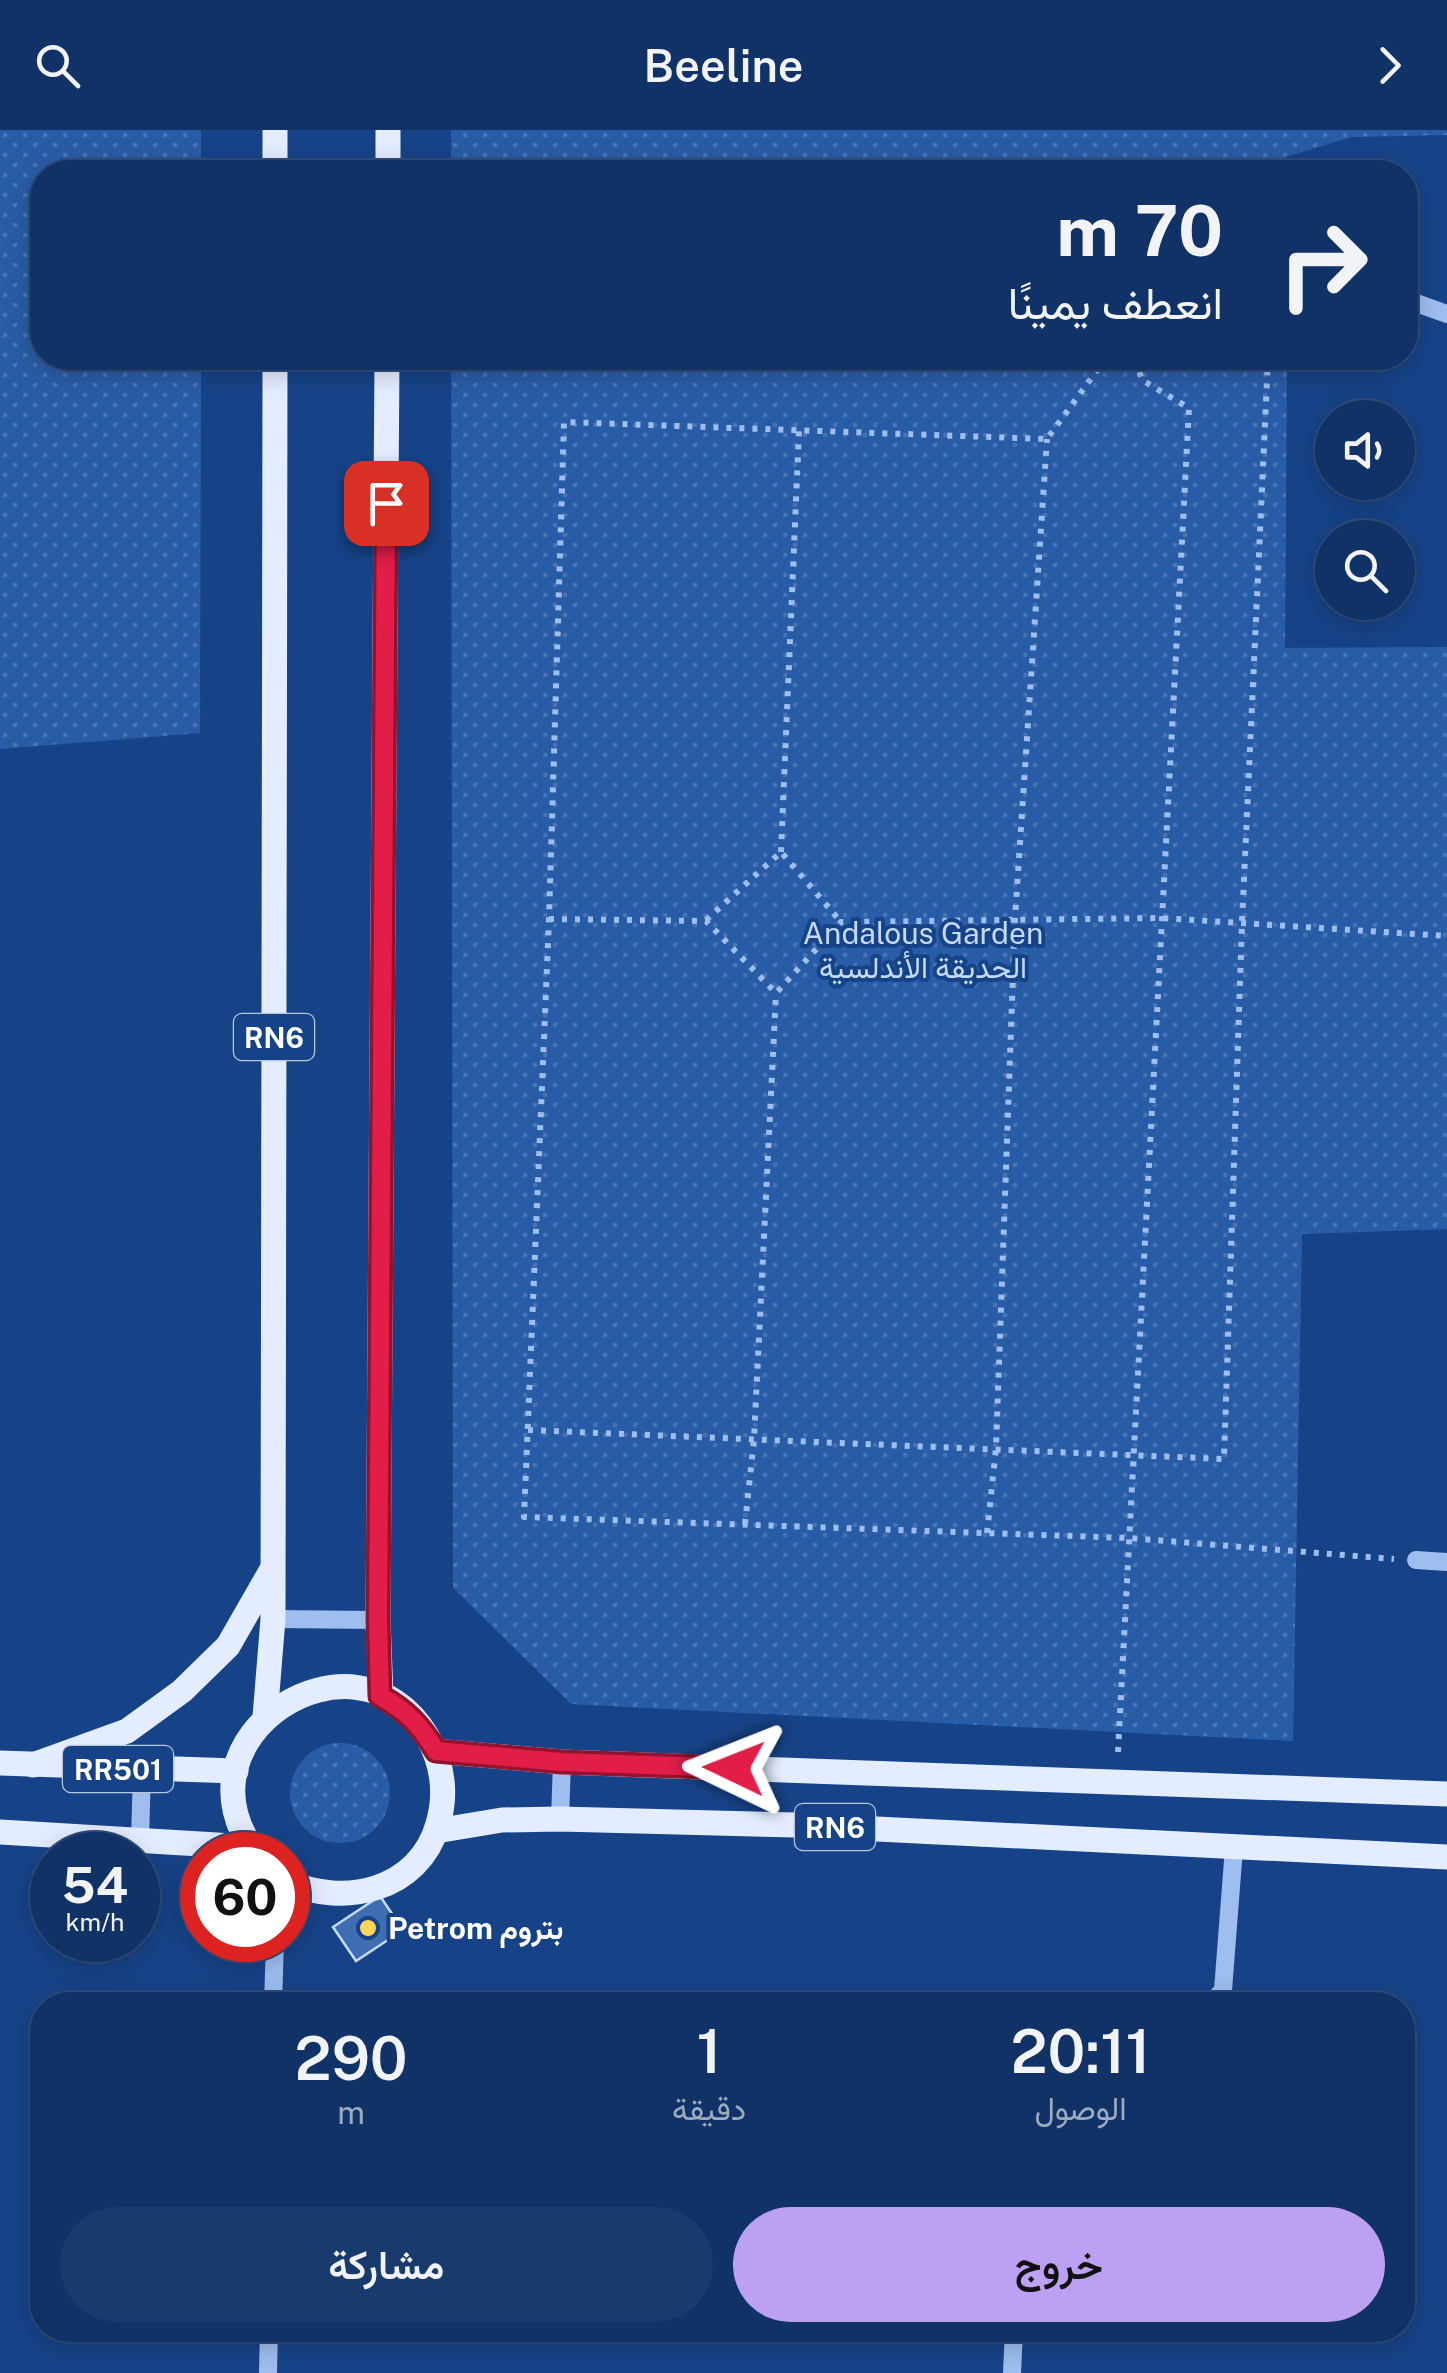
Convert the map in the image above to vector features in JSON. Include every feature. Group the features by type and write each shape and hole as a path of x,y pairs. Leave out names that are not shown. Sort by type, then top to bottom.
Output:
{"main road":[{"path":"274,160 275,130"},
{"path":"388,130 388,160"},
{"name":"RN6","path":"236,1772 246,1742 265,1717 273,1619 274,370"},
{"path":"380,1696 387,370"},
{"path":"33,1765 127,1732 182,1690 228,1646 273,1566"},
{"path":"265,1717 282,1704 320,1689 361,1689 404,1709 422,1728 436,1751 443,1777 443,1804 436,1831 424,1853 406,1872 372,1890 333,1896 310,1891"},
{"name":"RN6","path":"436,1751 562,1762 1447,1794"},
{"name":"RR501","path":"0,1762 236,1772"},
{"path":"236,1772 236,1810 246,1832"},
{"name":"RN6","path":"436,1831 502,1820 560,1819 958,1832 1447,1857"},
{"name":"RR501","path":"0,1832 30,1834"}],"street":[{"path":"1418,303 1447,314"},
{"path":"1416,1560 1447,1562"},
{"path":"273,1619 378,1620"},
{"path":"560,1819 562,1762"},
{"path":"140,1832 142,1770"},
{"path":"1222,1992 1234,1848"},
{"path":"273,1992 274,1962"},
{"path":"268,2342 268,2373"},
{"path":"1012,2373 1013,2342"}],"path":[{"path":"987,1533 996,1448 1015,918 1046,439 1097,370"},
{"path":"1117,1783 1189,408 1142,380 1139,370"},
{"path":"528,1430 1224,1460 1242,923 1267,370"},
{"path":"1046,439 564,422 549,919 524,1516 1129,1538 1416,1560"},
{"path":"799,430 782,852 842,922"},
{"path":"549,919 706,920 782,852"},
{"path":"745,1524 754,1438 776,993 842,922 1161,918 1447,936"},
{"path":"706,920 776,993"}],"green space":[{"path":"0,130 201,130 201,160 30,160 30,370 201,370 200,733 0,749"},
{"path":"451,130 1447,130 1447,135 1352,137 1276,160 451,160"},
{"name":"Andalous Garden الحديقة الأندلسية","path":"451,370 1287,370 1285,648 1447,647 1447,1229 1302,1234 1293,1741 571,1704 453,1588"},
{"path":"330,1744 350,1744 368,1751 382,1765 389,1783 389,1803 382,1821 368,1835 350,1842 330,1842 312,1835 298,1821 291,1803 291,1783 298,1765 312,1751"}],"building":[{"name":"Petrom بتروم","path":"380,1896 403,1930 356,1961 333,1927"}],"place":[{"name":"Petrom بتروم","path":"368,1928"}],"route":[{"path":"386,503 380,1696 404,1709 436,1751 562,1762 734,1768"}]}
